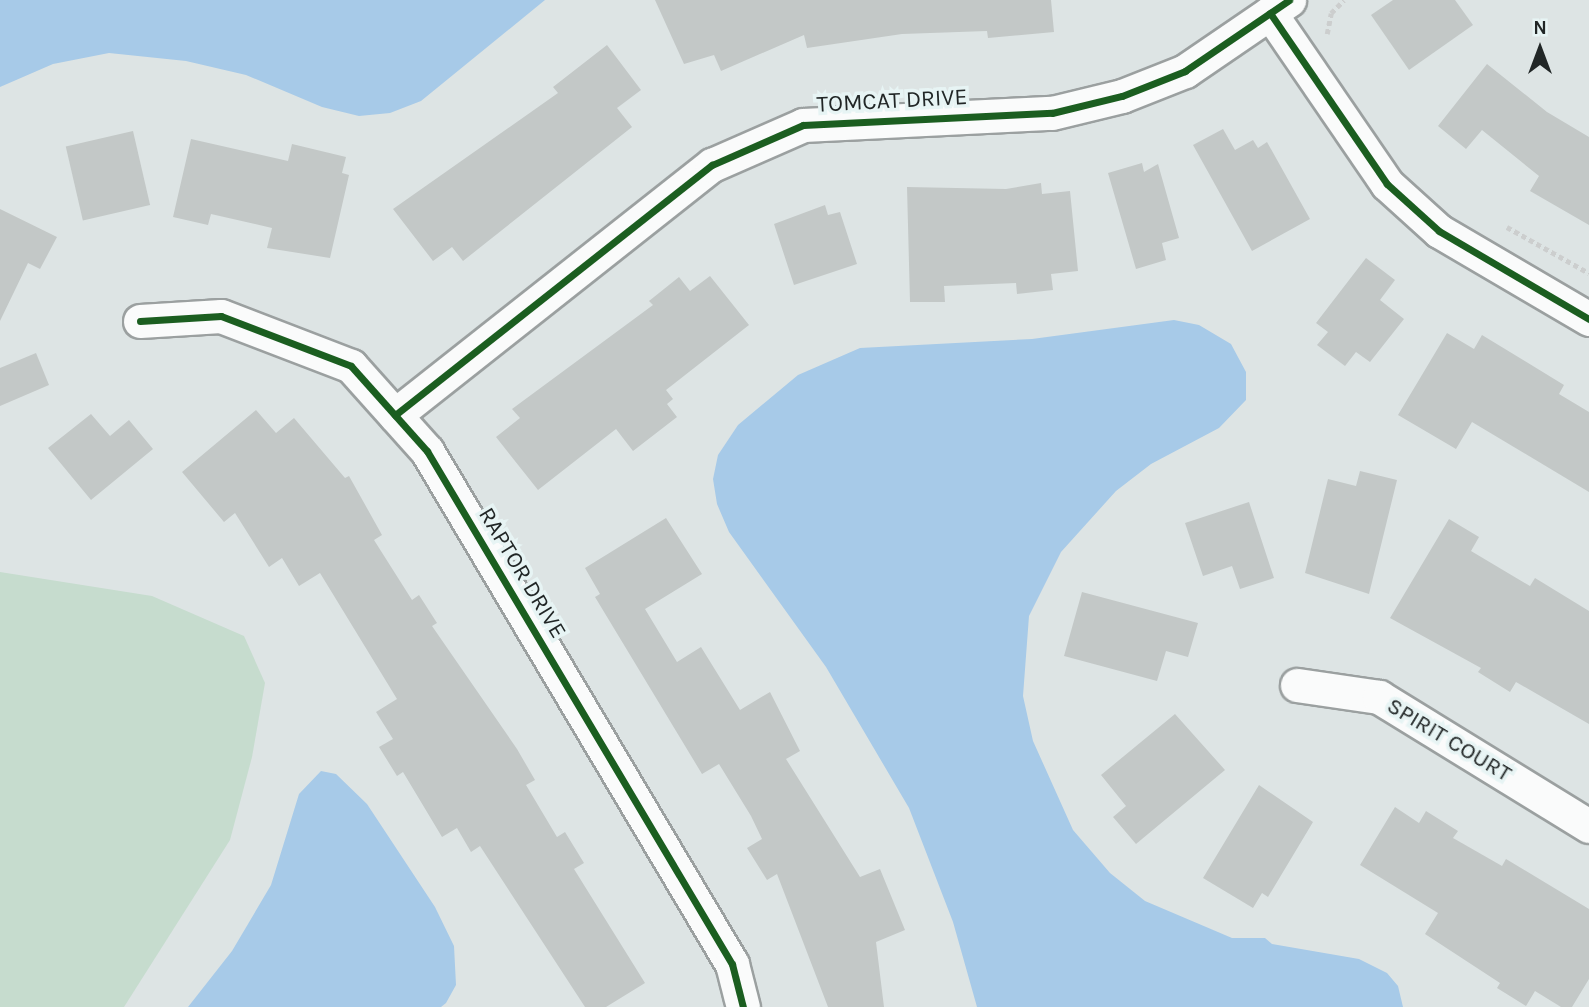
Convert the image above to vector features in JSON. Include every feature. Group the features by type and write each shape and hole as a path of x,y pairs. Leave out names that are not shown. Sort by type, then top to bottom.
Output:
{"street":[{"path":"1279,6 1387,184 1439,231 1589,319"},
{"name":"TOMCAT DRIVE","path":"395,415 712,165 803,124 1052,113 1122,96 1185,71 1279,6"},
{"name":"RAPTOR DRIVE","path":"140,321 221,316 351,366 427,451 732,964 743,1007"},
{"name":"SPIRIT COURT","path":"1297,685 1379,697 1589,826"}],"path":[{"path":"1329,40 1331,13 1344,0"},
{"path":"1495,220 1589,273"}],"green space":[{"path":"0,572 152,596 244,636 265,683 252,757 230,840 124,1007 0,1007"}],"water":[{"path":"0,0 545,0 421,101 390,113 359,116 322,107 246,75 186,61 109,53 53,64 0,87"},
{"path":"1174,320 1199,325 1231,344 1246,372 1246,400 1219,428 1151,464 1116,491 1061,552 1029,616 1023,696 1033,741 1073,830 1110,873 1145,901 1232,938 1265,938 1272,944 1359,959 1387,973 1398,986 1403,1007 977,1007 953,922 909,808 826,667 729,532 717,504 713,479 718,455 738,425 798,375 860,348 1032,339"},
{"path":"321,771 336,774 367,804 435,907 454,946 456,985 446,1003 441,1007 188,1007 232,951 271,885 299,794"}],"building":[{"path":"655,0 1051,0 1054,32 988,38 987,31 902,34 807,48 804,35 721,71 714,55 684,64"},
{"path":"1393,0 1455,0 1473,25 1409,70 1371,15"},
{"path":"607,45 641,90 617,108 632,127 463,261 452,247 433,261 393,209 558,93 553,87"},
{"path":"1487,64 1547,112 1589,137 1589,225 1530,191 1539,176 1482,130 1466,149 1438,126"},
{"path":"1223,129 1235,150 1253,140 1258,148 1267,142 1310,219 1252,251 1193,145"},
{"path":"133,131 150,205 83,221 66,147"},
{"path":"191,139 288,161 292,144 346,157 342,173 349,175 330,258 267,248 272,228 211,214 208,225 173,217"},
{"path":"1142,163 1144,172 1158,164 1179,238 1162,243 1166,260 1136,269 1108,173"},
{"path":"1041,183 1042,194 1070,191 1078,271 1051,274 1053,290 1017,294 1016,283 944,286 945,302 910,302 907,187 1006,189"},
{"path":"825,205 828,215 840,212 857,264 794,285 774,224"},
{"path":"0,209 57,237 40,269 28,263 0,321"},
{"path":"1366,258 1395,280 1380,300 1404,319 1370,362 1356,352 1345,366 1317,345 1328,332 1316,323"},
{"path":"710,276 749,325 666,390 673,399 667,404 677,417 633,451 616,429 538,490 496,437 520,418 512,409 653,305 649,301 679,277 690,291"},
{"path":"1447,333 1474,349 1482,335 1564,385 1559,394 1589,412 1589,492 1472,422 1456,449 1398,415"},
{"path":"36,353 49,385 0,406 0,368"},
{"path":"256,410 276,433 294,418 345,478 349,476 382,535 374,540 412,600 419,595 437,623 432,626 517,749 535,780 526,785 557,837 565,832 584,863 574,869 645,983 606,1007 585,1007 480,846 471,852 457,828 442,837 403,772 397,776 379,747 393,739 376,712 397,699 320,573 299,586 282,558 269,567 235,513 224,522 182,472"},
{"path":"91,414 110,436 129,420 153,449 91,500 48,448"},
{"path":"1360,471 1397,480 1369,594 1305,573 1328,479 1356,486"},
{"path":"1249,502 1274,578 1240,589 1232,566 1203,576 1185,523"},
{"path":"666,518 702,574 645,609 677,662 701,647 740,710 770,692 800,751 786,759 860,877 880,869 905,930 876,942 884,1007 828,1007 777,874 767,880 747,848 762,839 751,816 719,764 702,774 595,597 600,594 585,568"},
{"path":"1449,519 1479,537 1471,551 1530,586 1535,578 1589,611 1589,724 1516,682 1510,692 1478,672 1481,668 1390,618"},
{"path":"1082,592 1198,623 1188,657 1166,651 1157,681 1064,656"},
{"path":"1175,714 1225,770 1136,844 1113,817 1126,806 1101,775"},
{"path":"1259,785 1313,822 1268,897 1262,893 1253,908 1203,878"},
{"path":"1395,807 1419,823 1426,811 1458,831 1453,838 1502,866 1506,859 1589,909 1589,979 1572,1007 1561,1007 1535,991 1526,1006 1497,988 1500,983 1425,934 1438,913 1360,865"}],"cycle path":[{"path":"395,415 712,165 803,125 1052,113 1122,96 1185,71 1289,0"},
{"path":"1270,13 1387,184 1439,231 1589,319"},
{"path":"140,321 221,316 351,366 427,451 732,964 743,1007"}]}
